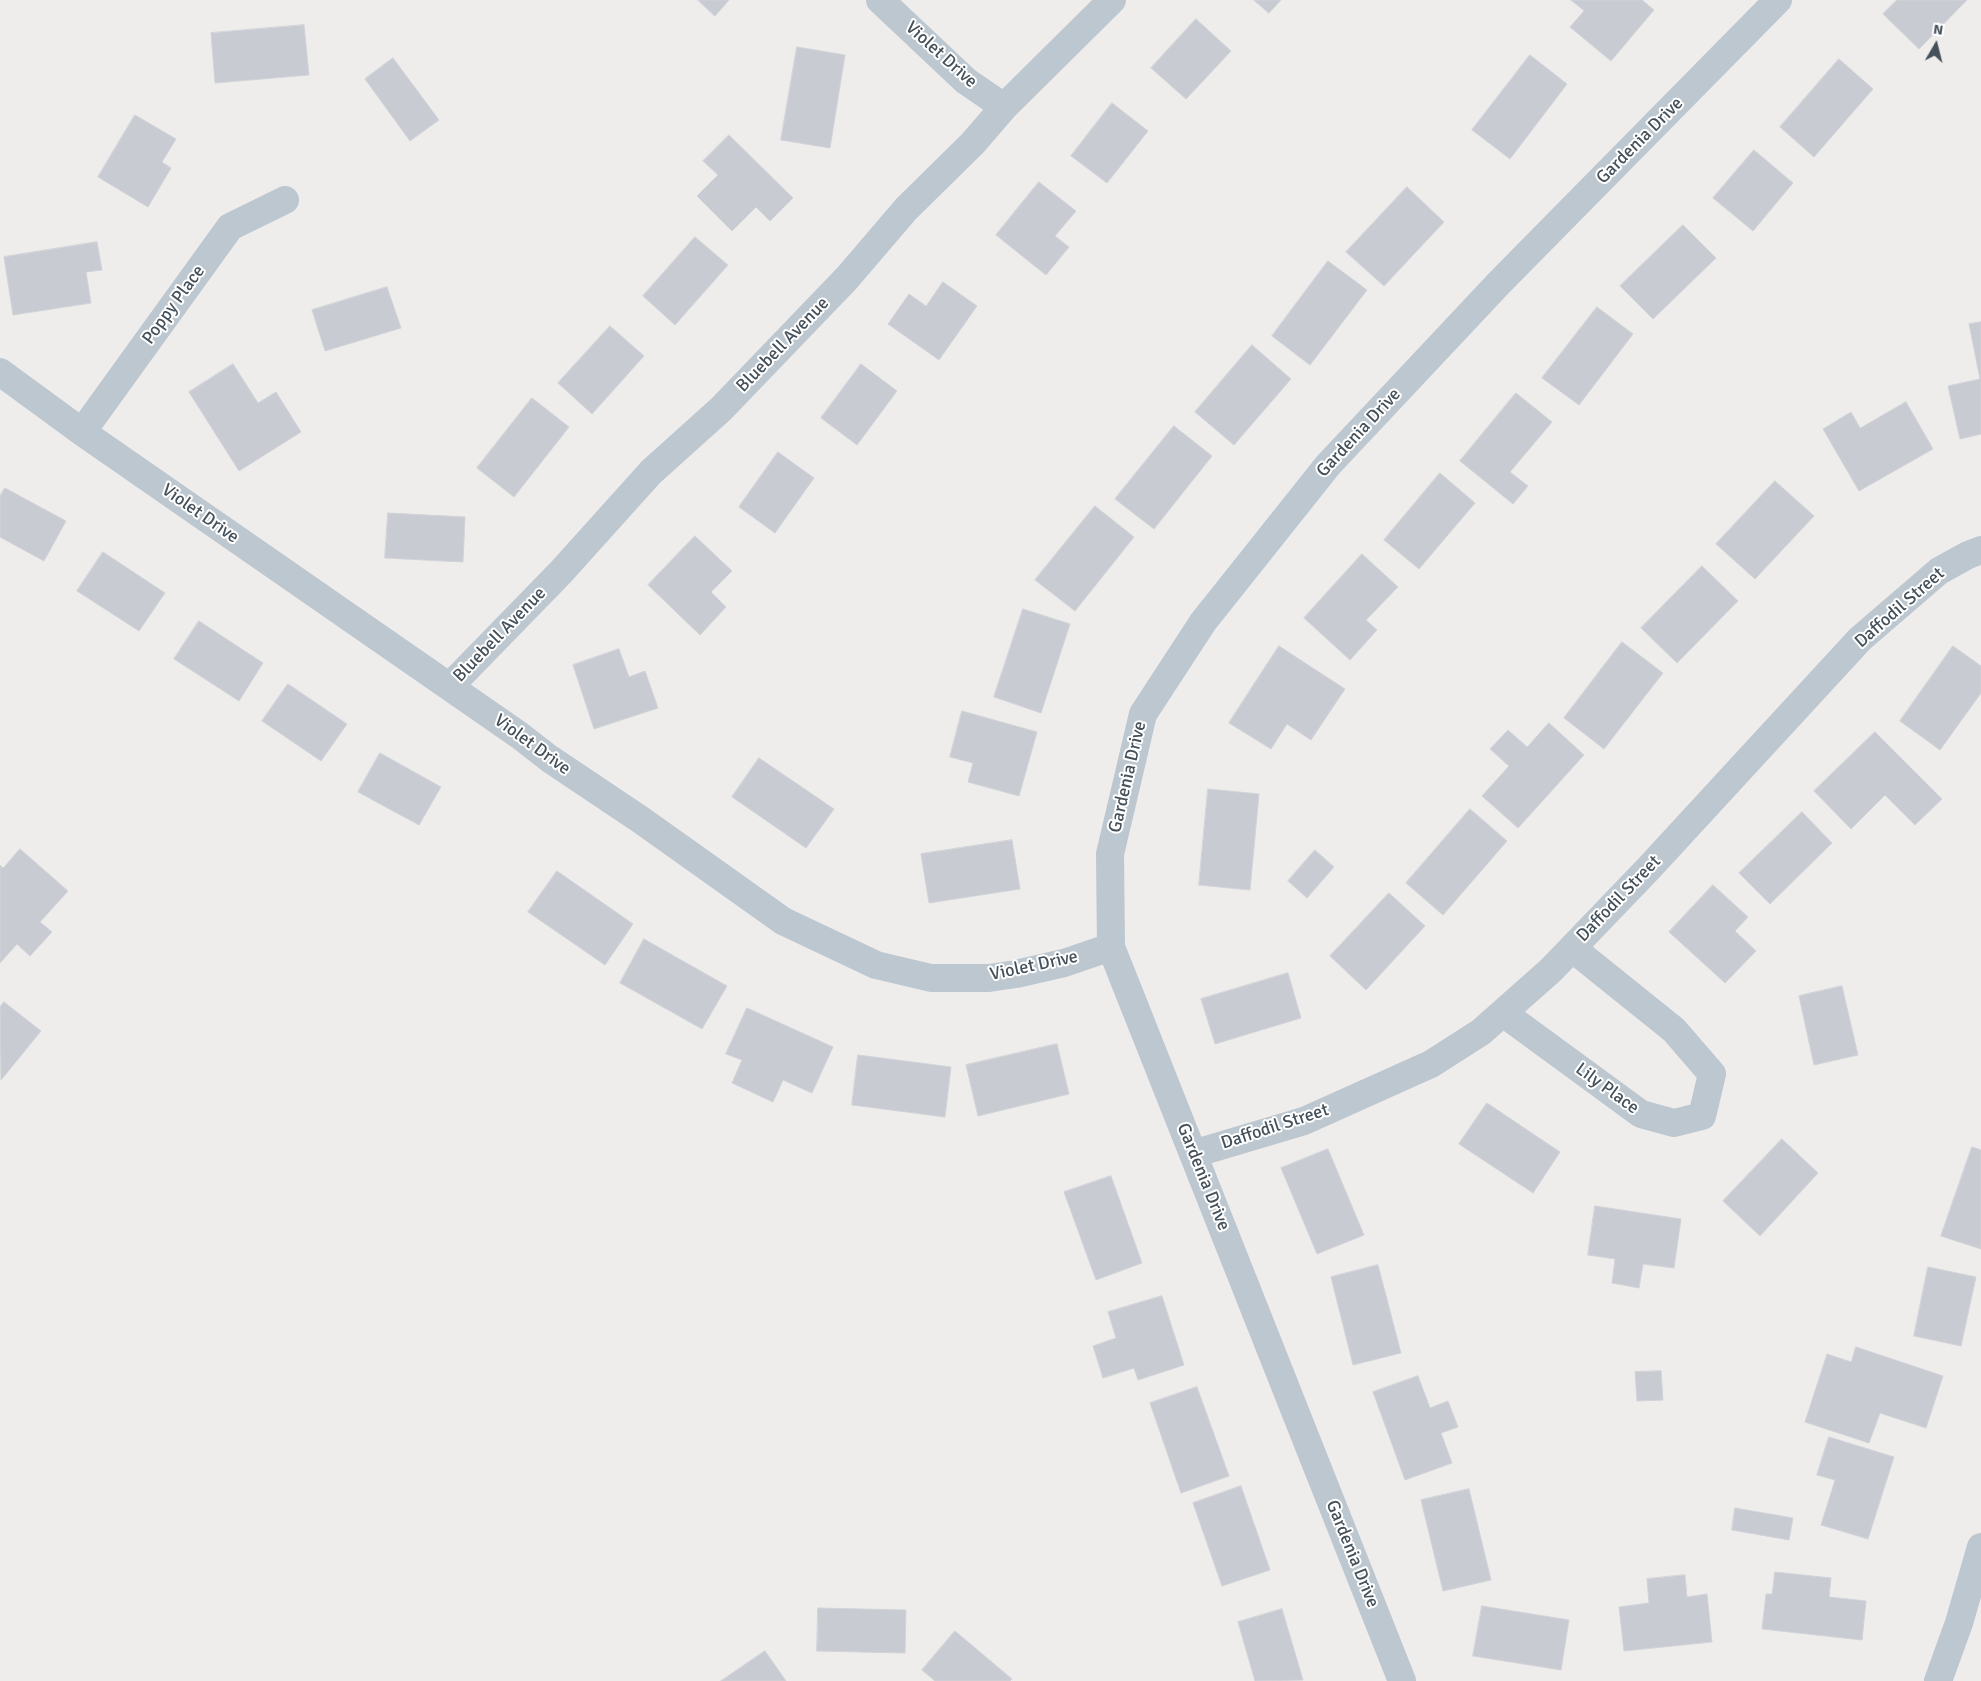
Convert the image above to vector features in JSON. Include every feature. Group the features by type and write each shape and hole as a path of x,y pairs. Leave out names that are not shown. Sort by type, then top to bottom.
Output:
{"street":[{"name":"Violet Drive","path":"880,0 966,81 1004,107"},
{"name":"Bluebell Avenue","path":"450,686 561,572 651,472 721,409 847,278 906,209 973,143 1004,107 1112,0"},
{"name":"Gardenia Drive","path":"1402,1681 1111,947 1110,854 1143,714 1203,622 1328,465 1499,283 1778,0"},
{"name":"Poppy Place","path":"82,432 230,227 284,200"},
{"name":"Violet Drive","path":"0,372 82,432 450,686 520,735 550,759 783,921 876,965 932,978 988,978 1016,974 1064,963 1111,947"},
{"name":"Daffodil Street","path":"1193,1154 1304,1121 1431,1064 1481,1032 1551,970 1649,868 1860,639 1939,571 1981,550"},
{"name":"Lily Place","path":"1503,1013 1641,1114 1674,1123 1702,1116 1712,1074 1674,1030 1572,948"},
{"path":"1938,1681 1959,1623 1981,1547"}],"building":[{"path":"698,0 729,0 715,16"},
{"path":"1254,0 1281,0 1269,13"},
{"path":"1571,0 1642,0 1654,10 1611,61 1570,27 1584,11"},
{"path":"1897,0 1967,0 1919,49 1883,14"},
{"path":"1196,19 1231,51 1186,99 1151,68"},
{"path":"304,25 309,75 215,83 211,33"},
{"path":"797,47 845,55 830,148 781,140"},
{"path":"1530,55 1567,84 1510,159 1472,130"},
{"path":"393,58 439,120 410,141 365,79"},
{"path":"1839,59 1873,89 1814,157 1780,127"},
{"path":"1112,103 1148,131 1107,183 1071,156"},
{"path":"135,115 176,139 162,162 171,168 148,207 98,177"},
{"path":"729,135 793,198 770,221 756,207 732,231 697,196 718,175 703,161"},
{"path":"1754,150 1793,183 1753,231 1713,198"},
{"path":"1039,182 1076,211 1055,236 1069,247 1046,275 996,235"},
{"path":"1407,187 1444,222 1384,286 1346,252"},
{"path":"1683,225 1716,258 1653,319 1620,286"},
{"path":"695,237 728,265 675,325 643,296"},
{"path":"97,242 102,270 86,272 91,303 13,315 4,257"},
{"path":"1328,261 1367,290 1310,365 1272,336"},
{"path":"943,282 977,306 939,360 888,324 909,294 926,306"},
{"path":"387,287 401,328 325,351 312,310"},
{"path":"1597,307 1633,334 1579,405 1542,378"},
{"path":"1981,322 1981,434 1960,439 1948,386 1980,379 1969,324"},
{"path":"610,326 644,356 592,414 558,383"},
{"path":"1252,345 1291,379 1234,445 1195,412"},
{"path":"233,364 258,403 276,392 301,432 239,471 189,392"},
{"path":"861,364 897,391 857,445 821,418"},
{"path":"1516,393 1552,422 1510,472 1528,486 1513,504 1460,461"},
{"path":"532,398 569,427 514,497 477,468"},
{"path":"1906,402 1933,449 1859,491 1823,429 1851,412 1860,428"},
{"path":"1174,426 1212,456 1154,529 1115,499"},
{"path":"778,452 814,478 775,533 739,507"},
{"path":"1440,473 1475,503 1419,569 1384,540"},
{"path":"1775,481 1814,516 1755,579 1716,544"},
{"path":"5,488 66,521 44,561 0,537 0,496"},
{"path":"1095,506 1134,537 1075,611 1035,580"},
{"path":"388,513 465,517 463,562 385,558"},
{"path":"695,536 732,571 711,592 726,607 700,635 648,585"},
{"path":"103,552 165,593 139,631 77,591"},
{"path":"1362,554 1398,587 1366,620 1377,630 1350,660 1304,618"},
{"path":"1702,566 1738,601 1677,663 1641,628"},
{"path":"1023,609 1070,624 1041,713 994,697"},
{"path":"199,621 263,663 239,701 174,659"},
{"path":"1622,642 1663,673 1604,749 1564,718"},
{"path":"1279,646 1345,689 1311,740 1287,724 1271,749 1229,723"},
{"path":"1953,646 1981,666 1981,693 1940,750 1900,721"},
{"path":"619,649 629,677 645,671 658,708 594,729 573,665"},
{"path":"288,684 347,724 321,761 262,721"},
{"path":"962,711 1037,732 1019,796 968,782 973,763 950,757"},
{"path":"1549,723 1584,755 1518,828 1482,796 1509,766 1490,749 1508,730 1527,747"},
{"path":"1875,732 1942,799 1915,825 1885,795 1851,829 1814,791"},
{"path":"380,753 441,787 419,825 358,792"},
{"path":"759,758 834,809 806,848 732,797"},
{"path":"1208,789 1259,794 1250,890 1199,885"},
{"path":"1470,809 1507,841 1443,915 1406,883"},
{"path":"1802,812 1832,843 1770,904 1739,873"},
{"path":"1012,840 1020,889 929,903 921,854"},
{"path":"20,849 68,891 40,922 52,932 30,956 17,944 0,963 0,865 3,868"},
{"path":"1315,850 1334,867 1307,898 1288,881"},
{"path":"557,871 633,924 605,965 528,912"},
{"path":"1713,885 1748,917 1735,931 1756,951 1725,983 1669,932"},
{"path":"1389,893 1425,926 1366,990 1330,956"},
{"path":"644,939 727,986 702,1029 620,983"},
{"path":"1288,973 1301,1018 1215,1044 1201,999"},
{"path":"1842,986 1858,1055 1814,1065 1799,996"},
{"path":"4,1002 41,1031 1,1080 0,1007"},
{"path":"747,1008 833,1047 812,1093 783,1080 773,1102 732,1083 742,1060 726,1054"},
{"path":"1057,1044 1069,1094 978,1116 966,1065"},
{"path":"858,1055 951,1067 945,1117 852,1105"},
{"path":"1487,1103 1560,1152 1533,1193 1459,1144"},
{"path":"1782,1139 1818,1173 1760,1236 1723,1201"},
{"path":"1972,1147 1981,1150 1981,1249 1941,1236"},
{"path":"1328,1149 1364,1235 1317,1254 1281,1168"},
{"path":"1111,1176 1142,1263 1096,1280 1064,1192"},
{"path":"1595,1206 1681,1219 1674,1268 1643,1264 1639,1288 1612,1283 1615,1259 1588,1255"},
{"path":"1378,1265 1401,1353 1353,1365 1331,1277"},
{"path":"1928,1267 1976,1277 1961,1346 1914,1336"},
{"path":"1162,1296 1184,1365 1138,1380 1134,1368 1103,1378 1093,1346 1116,1338 1108,1312"},
{"path":"1856,1347 1943,1376 1926,1428 1880,1413 1869,1443 1805,1422 1827,1354 1851,1362"},
{"path":"1661,1371 1663,1400 1637,1401 1635,1372"},
{"path":"1418,1376 1430,1408 1448,1401 1458,1427 1441,1433 1452,1463 1405,1480 1373,1392"},
{"path":"1197,1387 1229,1476 1181,1493 1150,1403"},
{"path":"1829,1437 1894,1457 1868,1539 1821,1525 1835,1480 1817,1475"},
{"path":"1241,1486 1270,1570 1222,1586 1193,1503"},
{"path":"1469,1489 1491,1580 1443,1591 1421,1500"},
{"path":"1735,1508 1793,1518 1789,1540 1732,1530"},
{"path":"1775,1572 1831,1578 1829,1597 1866,1601 1862,1640 1762,1629 1766,1594 1772,1594"},
{"path":"1685,1575 1687,1597 1707,1594 1712,1642 1624,1651 1619,1607 1649,1603 1647,1579"},
{"path":"1482,1606 1569,1620 1561,1670 1473,1656"},
{"path":"818,1608 906,1610 905,1653 817,1651"},
{"path":"1282,1609 1303,1680 1255,1681 1238,1622"},
{"path":"955,1631 1012,1679 1010,1681 935,1681 922,1670"},
{"path":"765,1651 786,1681 721,1681"}]}
